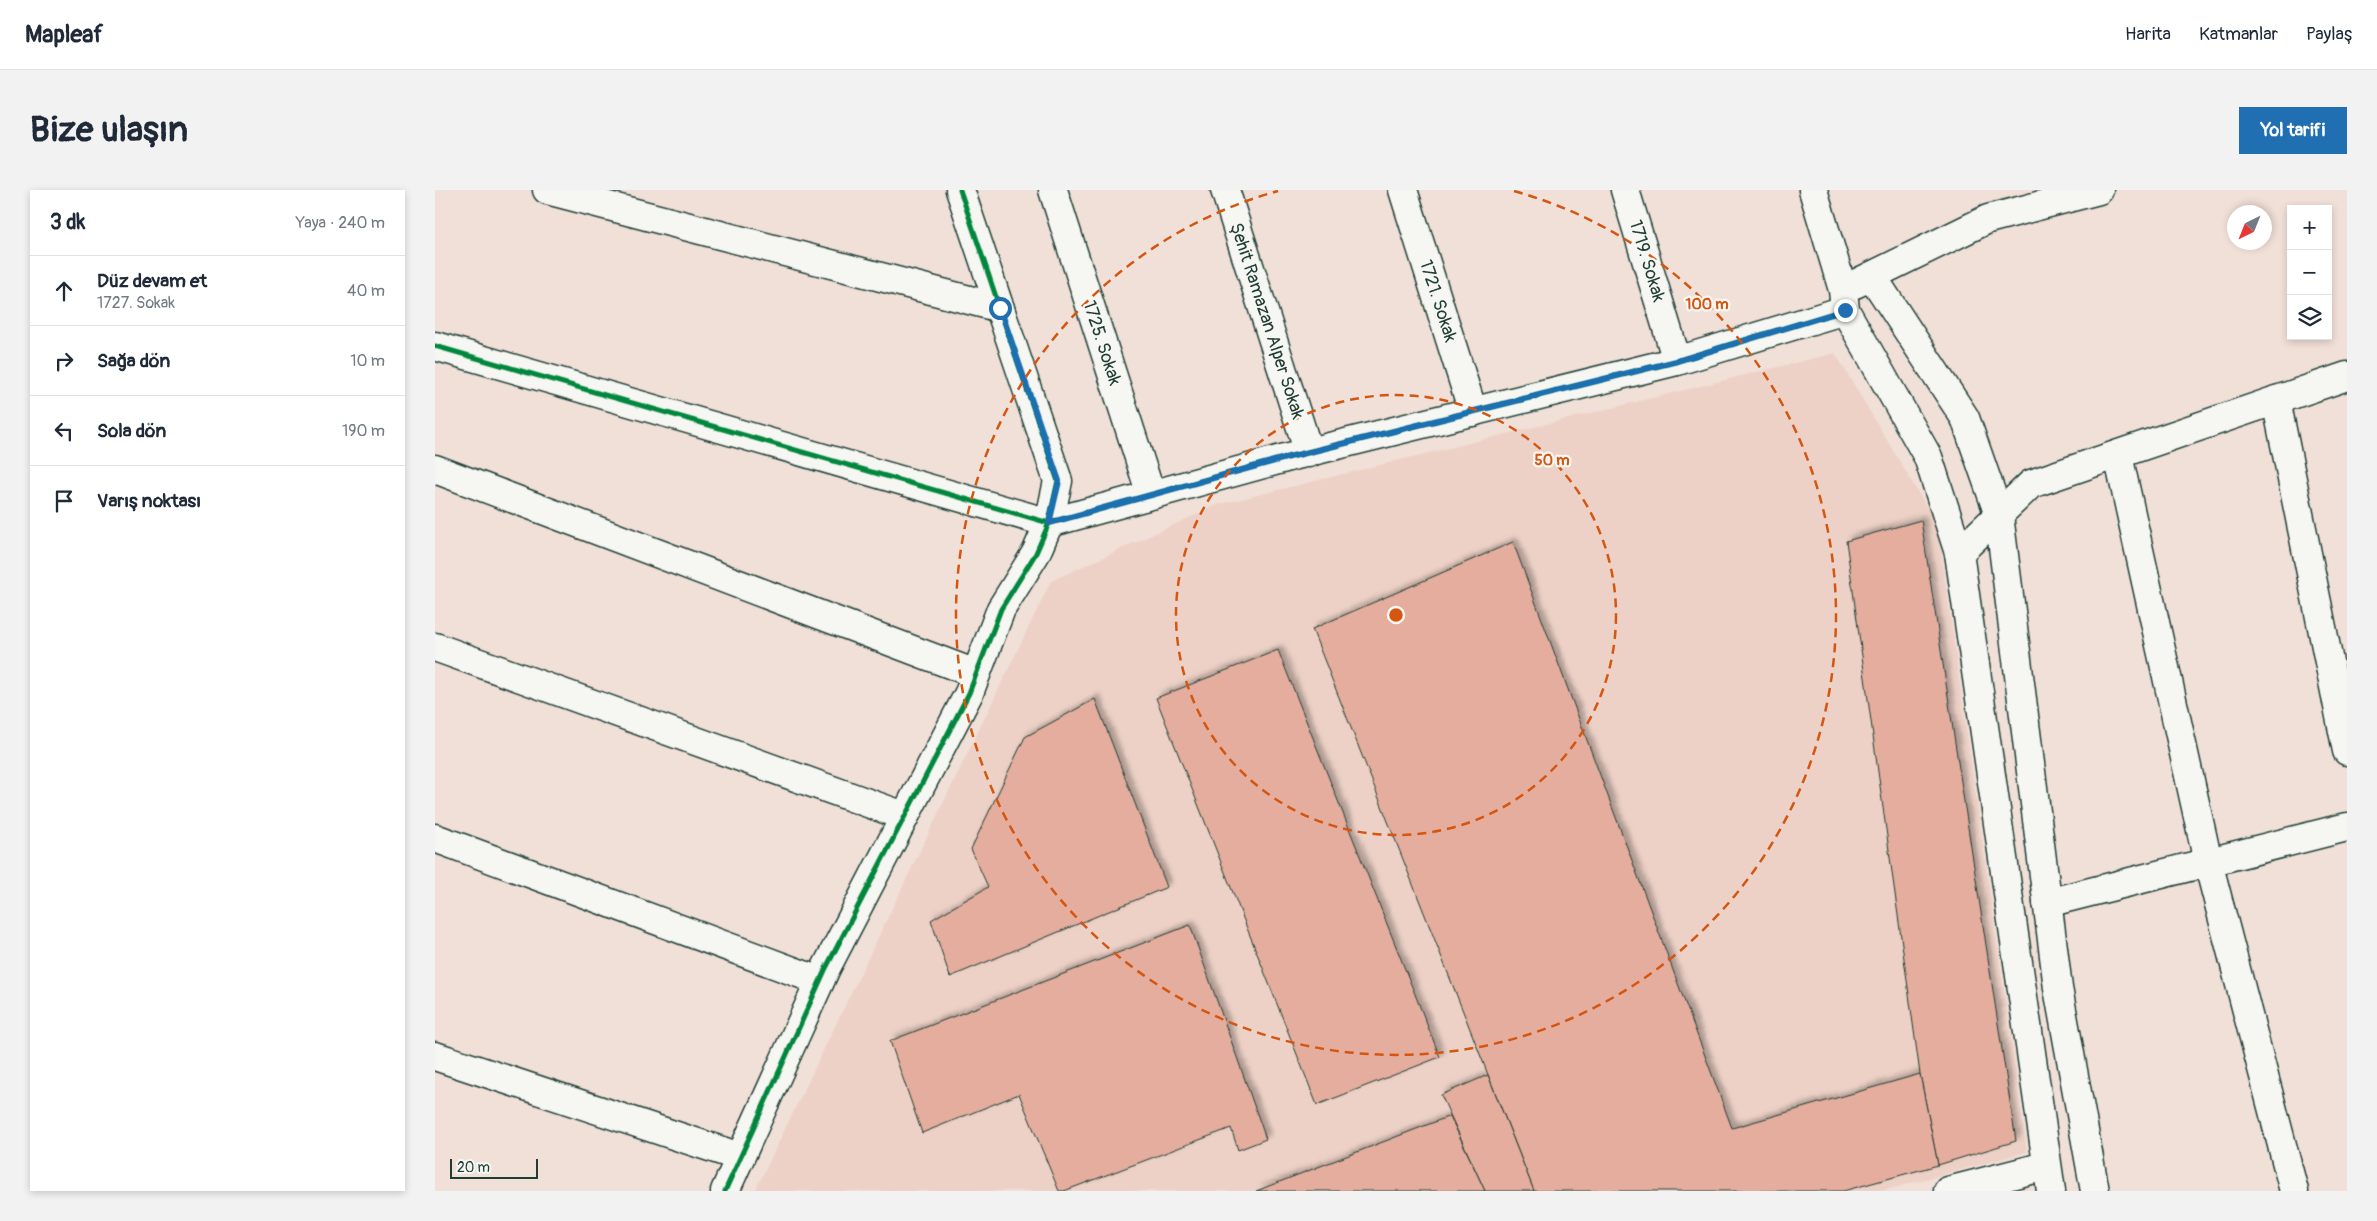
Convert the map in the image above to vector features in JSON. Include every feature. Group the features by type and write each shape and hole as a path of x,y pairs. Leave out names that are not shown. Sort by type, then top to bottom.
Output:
{"street":[{"path":"547,190 1000,308"},
{"path":"725,1191 820,981 969,693 1001,609 1036,553 1049,523 1059,481 960,190"},
{"name":"1725. Sokak","path":"1053,190 1151,495"},
{"name":"Şehit Ramazan Alper Sokak","path":"1225,190 1309,453"},
{"name":"1721. Sokak","path":"1403,190 1473,412"},
{"name":"1719. Sokak","path":"1625,190 1677,361"},
{"path":"1813,190 1844,300 1928,457 1959,553 2049,1179 1949,1191"},
{"path":"435,346 1049,523 1309,453 1677,361 1844,300 1872,276 1988,218 2066,194 2099,190"},
{"path":"1872,276 1965,418 1999,515 2058,988 2095,1191"},
{"path":"1959,553 2031,484 2347,376"},
{"path":"2277,400 2347,751"},
{"path":"2118,454 2208,862 2294,1191"},
{"path":"435,469 976,674"},
{"path":"435,647 904,816"},
{"path":"2047,903 2347,827"},
{"path":"435,838 820,981"},
{"path":"435,1056 740,1156"}],"shaded area":[{"path":"1835,353 1937,524 2027,1152 1882,1191 755,1191 1051,581 1217,505"}],"building":[{"path":"1921,520 2016,1141 1938,1165 1920,1074 1846,541"},
{"path":"1513,542 1732,1128 1920,1074 1938,1165 1843,1191 1534,1191 1312,629"},
{"path":"1278,650 1440,1057 1317,1105 1156,698"},
{"path":"1095,699 1167,887 950,977 931,920 988,887 971,849 1025,737"},
{"path":"1190,925 1266,1139 1238,1150 1231,1128 1064,1191 1059,1191 1019,1094 922,1133 890,1041"},
{"path":"1488,1075 1534,1191 1485,1191 1441,1095"},
{"path":"1450,1116 1485,1191 1256,1191"}],"cycle path":[{"path":"725,1191 826,968 969,693 1001,609 1036,553 1049,523 1058,481 960,190"},
{"path":"435,346 1049,523 1289,457 1677,361 1845,310"}],"route":[{"path":"1000,308 1059,481 1049,523 1289,457 1677,361 1845,310"}]}
